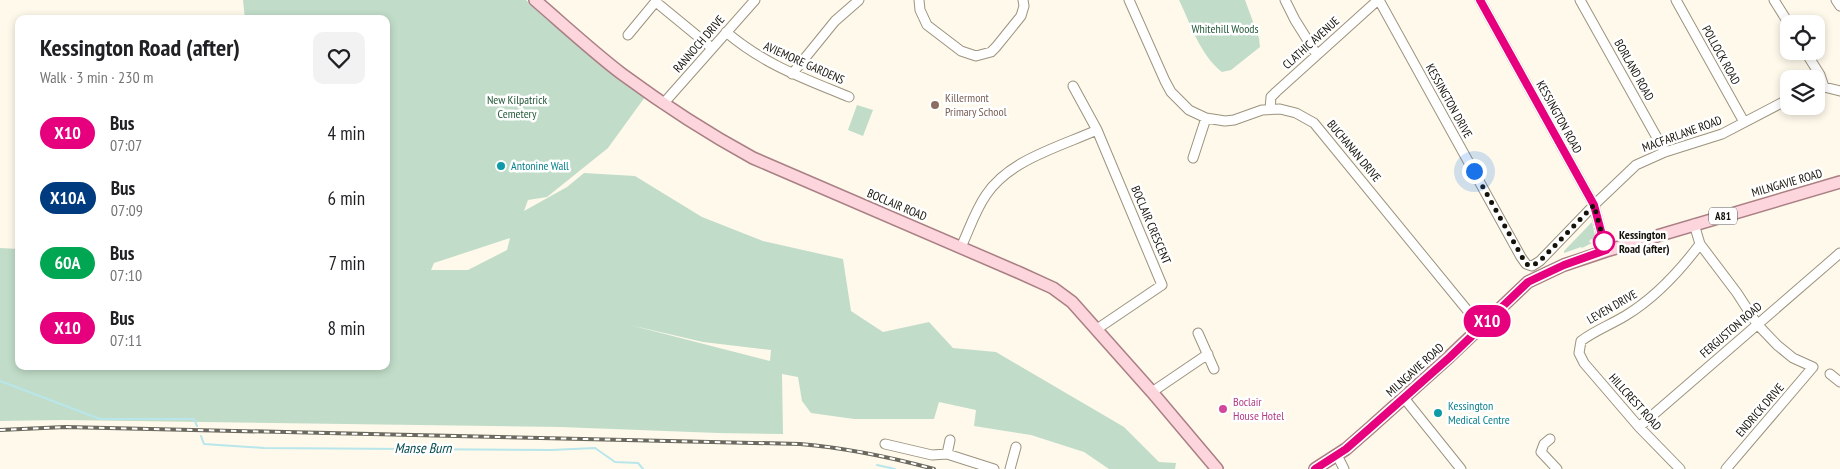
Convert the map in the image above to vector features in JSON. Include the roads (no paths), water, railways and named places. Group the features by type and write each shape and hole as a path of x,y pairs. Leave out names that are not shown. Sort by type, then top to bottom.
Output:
{"main road":[{"name":"BOCLAIR ROAD","path":"535,0 620,72 663,104 711,135 753,158 961,247 1060,292 1097,329 1218,469"},
{"name":"MILNGAVIE ROAD","path":"1315,469 1337,455 1404,398 1528,282 1564,265 1606,250 1840,182"}],"street":[{"name":"RANNOCH DRIVE","path":"663,104 755,0"},
{"path":"792,74 835,20 859,0"},
{"path":"919,0 920,10 927,25 962,51 976,56 991,52 996,47 1022,16 1023,0"},
{"name":"BUCHANAN DRIVE","path":"1129,0 1171,92 1189,110 1206,118 1234,120 1270,109 1280,109 1296,113 1314,123 1481,327"},
{"path":"1285,0 1317,55"},
{"name":"CLATHIC AVENUE","path":"1270,109 1271,97 1378,0"},
{"name":"KESSINGTON DRIVE","path":"1378,0 1526,264 1532,266 1540,261 1594,205"},
{"name":"KESSINGTON ROAD","path":"1480,0 1594,205 1606,250"},
{"name":"BORLAND ROAD","path":"1580,0 1665,152"},
{"name":"POLLOCK ROAD","path":"1676,0 1744,122"},
{"path":"1774,0 1783,15"},
{"path":"1836,0 1840,6"},
{"path":"628,34 656,1 712,48"},
{"name":"AVIEMORE GARDENS","path":"726,32 751,52 792,74 849,97"},
{"name":"BOCLAIR CRESCENT","path":"1073,86 1096,130 1162,285 1097,329"},
{"path":"1825,89 1840,91"},
{"name":"MACFARLANE ROAD","path":"1594,205 1636,165 1665,152 1722,134 1780,104"},
{"path":"1193,158 1206,118"},
{"path":"961,247 984,198 1005,174 1020,164 1096,130"},
{"path":"1694,224 1700,244 1737,293 1757,324"},
{"name":"LEVEN DRIVE","path":"1579,348 1580,341 1587,336 1624,317 1647,301 1674,275 1700,244"},
{"name":"FERGUSTON ROAD","path":"1639,427 1840,253"},
{"name":"ENDRICK DRIVE","path":"1726,469 1813,367 1793,358 1777,345 1757,324"},
{"path":"1198,333 1214,369"},
{"name":"HILLCREST ROAD","path":"1579,348 1578,353 1584,363 1639,427 1680,469"},
{"path":"1152,392 1208,354"},
{"path":"1830,374 1840,382"},
{"path":"1404,398 1461,469"},
{"path":"1550,439 1544,444 1541,452 1557,469"},
{"path":"948,454 950,440"},
{"path":"886,444 932,456 948,454 994,469"},
{"path":"1010,469 1016,447"},
{"path":"1337,455 1344,469"}],"waterway":[{"name":"Manse Burn","path":"0,381 100,419 194,419 197,426"},
{"name":"Manse Burn","path":"201,436 204,444 264,448 551,450 595,448 615,462 638,463 643,469"},
{"name":"Manse Burn","path":"877,465 895,469"}],"railway":[{"path":"0,430 65,427 800,444 868,453 934,469"}],"place":[{"name":"Killermont Primary School","path":"935,105"},
{"name":"Antonine Wall","path":"501,166"},
{"name":"Kessington Road (after)","path":"1604,242"},
{"name":"Boclair House Hotel","path":"1223,409"},
{"name":"Kessington Medical Centre","path":"1438,413"}],"park label":[{"name":"Whitehill Woods","path":"1225,29"},
{"name":"New Kilpatrick Cemetery","path":"517,107"}]}
